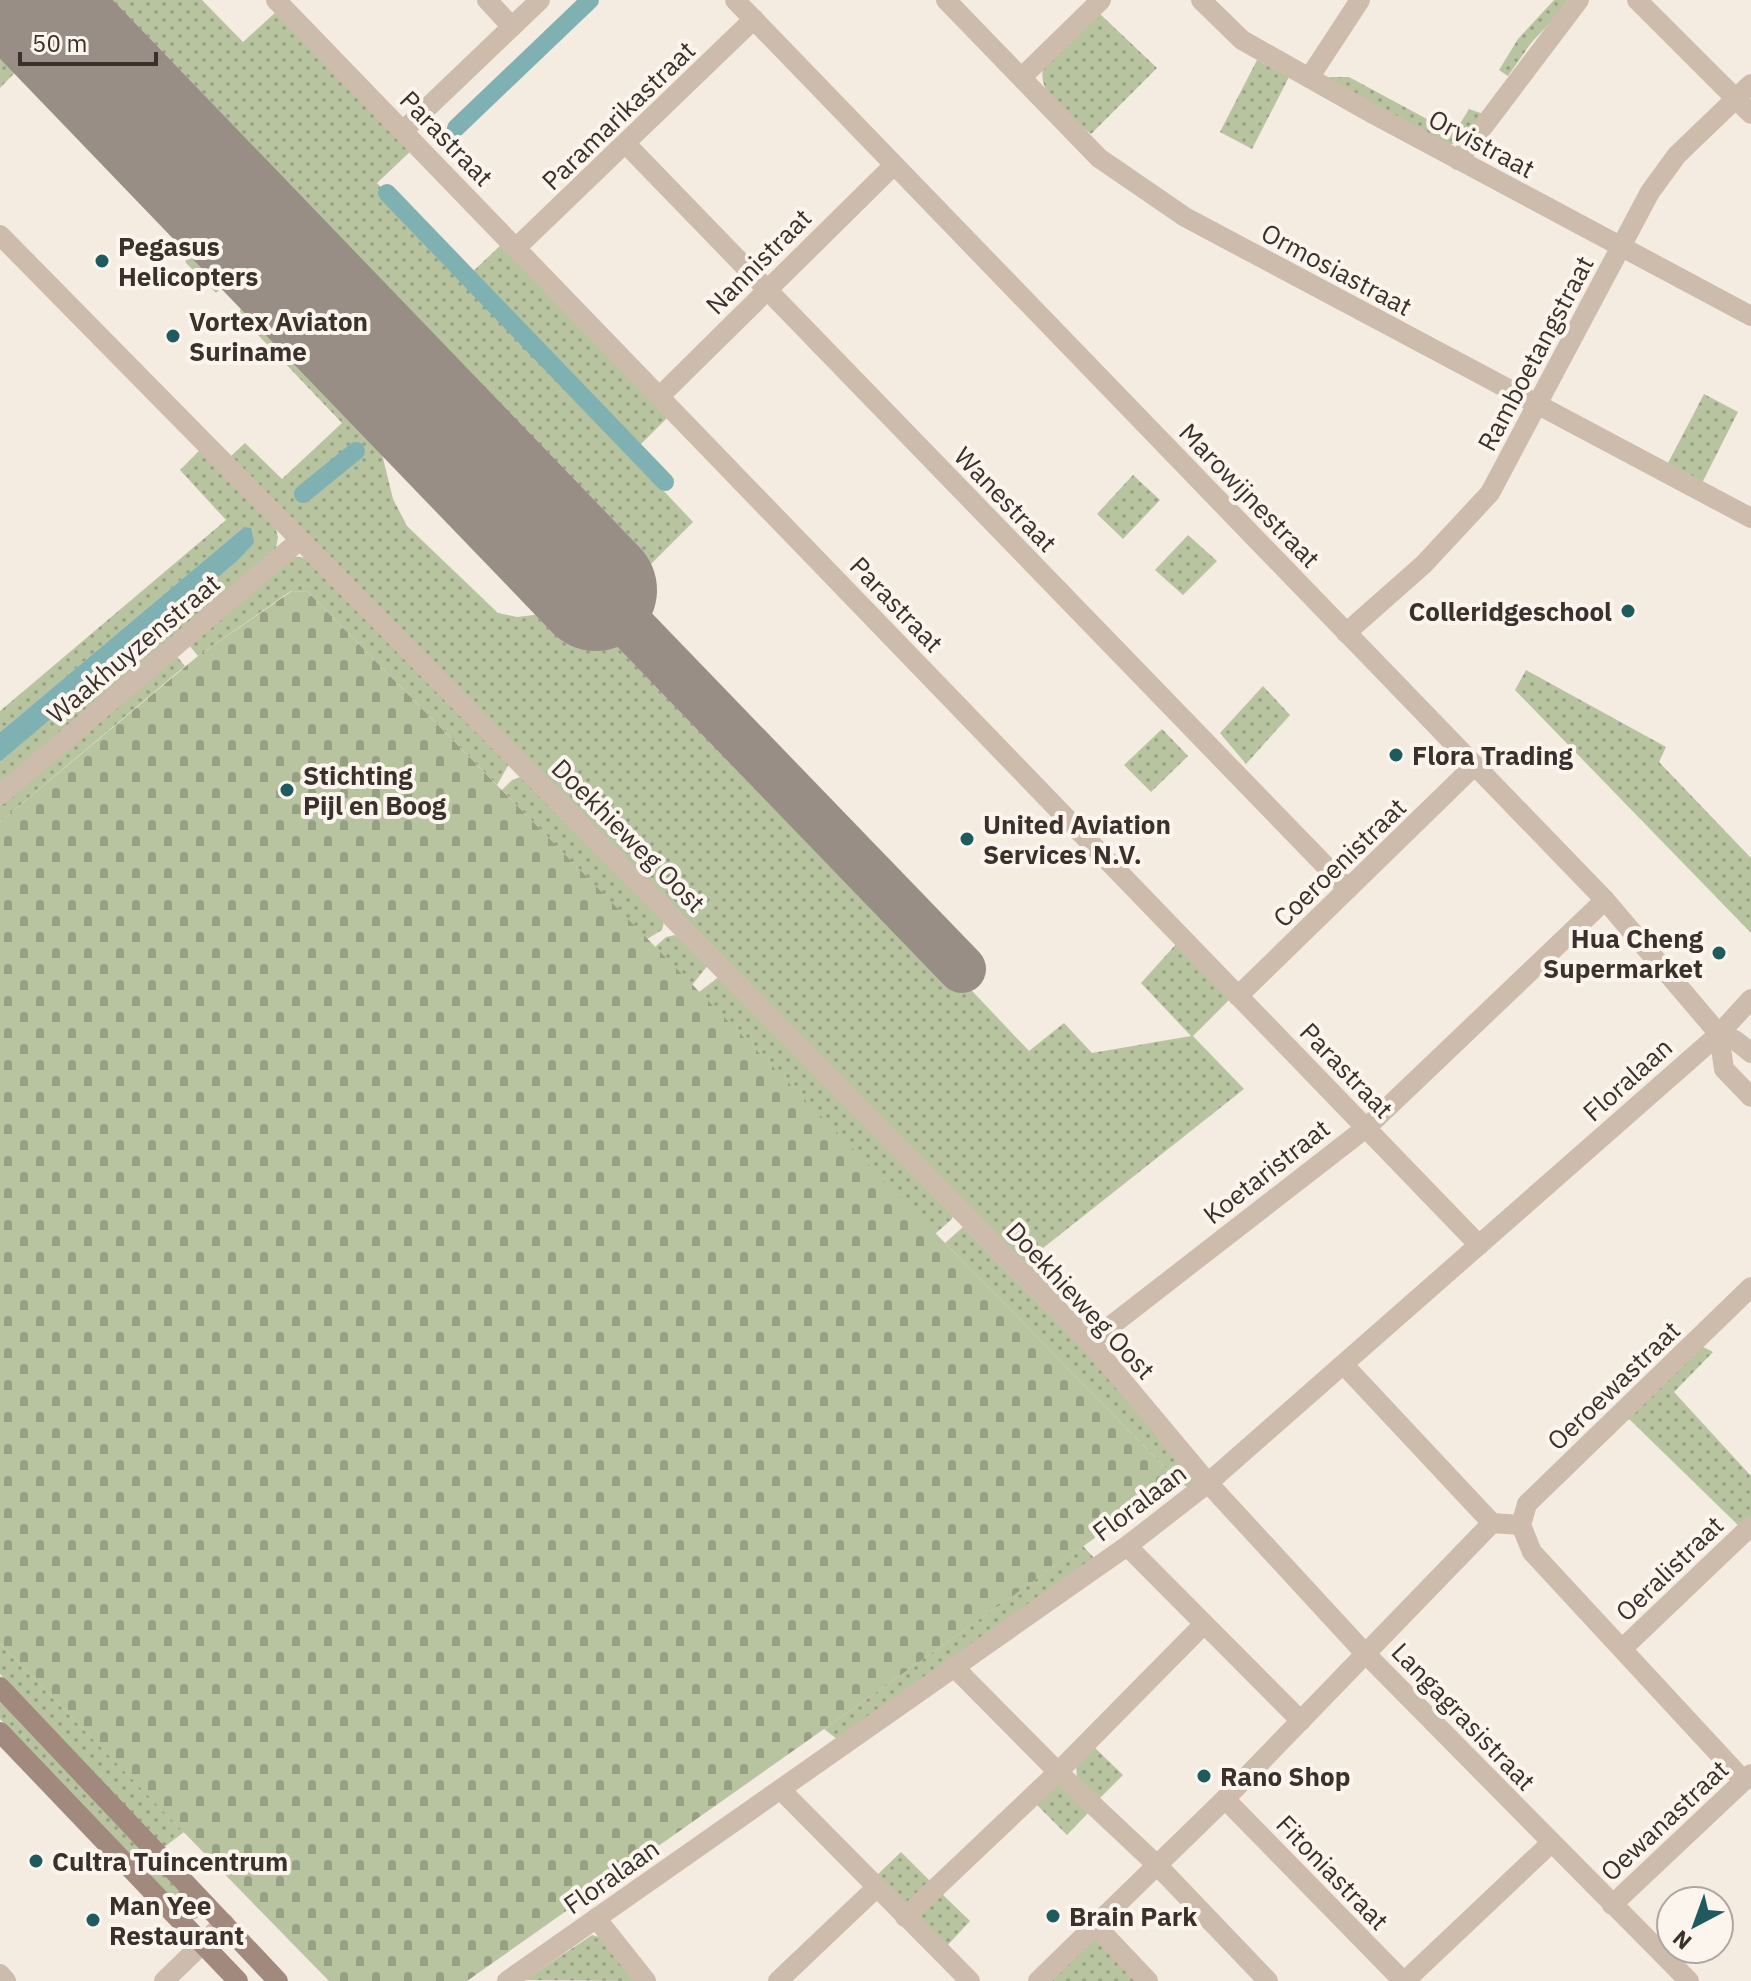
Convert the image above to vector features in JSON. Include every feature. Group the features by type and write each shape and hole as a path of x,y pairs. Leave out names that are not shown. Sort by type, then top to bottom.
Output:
{"main road":[{"path":"0,1687 278,1981"},
{"path":"0,1732 238,1981"}],"street":[{"name":"Parastraat","path":"276,0 1479,1245"},
{"path":"487,0 512,27"},
{"path":"404,130 540,0"},
{"name":"Marowijnestraat","path":"735,0 1605,900 1719,1034"},
{"name":"Ormosiastraat","path":"946,0 1099,158 1185,217 1751,518"},
{"path":"1022,77 1101,0"},
{"name":"Orvistraat","path":"1201,0 1242,40 1458,160 1751,316"},
{"path":"1309,78 1360,0"},
{"path":"1458,160 1579,0"},
{"path":"1637,0 1744,91 1751,114"},
{"name":"Paramarikastraat","path":"517,247 627,145 754,19"},
{"name":"Ramboetangstraat","path":"1346,633 1424,564 1490,493 1650,192 1677,155 1744,91"},
{"name":"Wanestraat","path":"627,145 1348,889"},
{"name":"Nannistraat","path":"661,395 765,288 893,166"},
{"name":"Doekhieweg Oost","path":"0,235 1090,1342 1208,1483"},
{"name":"Waakhuyzenstraat","path":"0,795 300,540"},
{"name":"Coeroenistraat","path":"1238,996 1475,765"},
{"name":"Koetaristraat","path":"1090,1342 1367,1127 1605,900"},
{"name":"Floralaan","path":"508,1981 1127,1546 1208,1483 1719,1034 1751,999"},
{"path":"1751,1053 1735,1040 1719,1034 1724,1069 1751,1097"},
{"name":"Oeroewastraat","path":"1521,1525 1527,1504 1751,1287"},
{"path":"1344,1365 1492,1523 1521,1525 1532,1552 1748,1777"},
{"name":"Langagrasistraat","path":"1208,1483 1368,1655 1689,1981"},
{"path":"1038,1981 1368,1655 1492,1523"},
{"name":"Oeralistraat","path":"1623,1648 1751,1526"},
{"path":"1127,1546 1301,1721"},
{"path":"905,1917 1058,1772 1204,1624"},
{"path":"954,1667 1058,1772 1157,1865 1268,1981"},
{"name":"Oewanastraat","path":"1612,1905 1748,1777"},
{"path":"781,1790 970,1981"},
{"name":"Fitoniastraat","path":"1225,1799 1404,1981"},
{"path":"1404,1981 1551,1843"},
{"path":"778,1981 876,1888"},
{"path":"596,1918 646,1981"},
{"path":"164,1981 224,1923"},
{"path":"1094,1924 1148,1981"},
{"path":"0,1974 6,1981"}],"green space":[{"path":"97,0 202,0 243,42 277,11 413,149 377,183 466,278 503,243 670,415 630,455 693,522 645,570"},
{"path":"1554,0 1571,0 1531,43 1508,76 1499,70 1518,39"},
{"path":"1099,13 1157,68 1091,134 1050,97 1045,88 1043,68"},
{"path":"0,19 34,53 0,88"},
{"path":"1257,60 1289,77 1252,149 1220,132"},
{"path":"1329,77 1349,77 1451,132 1455,132 1469,109 1483,114 1461,143 1445,145 1333,84"},
{"path":"186,204 244,266 216,293 186,263 177,221"},
{"path":"265,286 368,397 393,499 407,526 498,613 517,617 534,615 567,598 595,617 874,911 886,900 1029,1051 1064,1023 1092,1053 1191,1036 1141,983 1178,942 1231,998 1193,1036 1244,1089 1038,1252 1072,1283 1059,1298 230,457 245,443 282,479 342,423 237,313"},
{"path":"1704,394 1738,412 1702,483 1667,465"},
{"path":"201,449 274,523 278,537 276,548 0,784 0,762 193,596 244,527 0,732 0,711 226,520 180,470"},
{"path":"1133,475 1160,500 1123,539 1097,514"},
{"path":"1188,535 1217,561 1183,595 1155,570"},
{"path":"292,556 306,558 510,762 497,785 308,592 291,591 198,656 189,645"},
{"path":"292,591 308,592 1177,1480 467,1981 329,1981 0,1644 0,822 198,656"},
{"path":"174,653 185,666 0,822 0,802"},
{"path":"1526,670 1666,747 1659,762 1751,858 1751,933 1515,690"},
{"path":"1263,686 1290,715 1246,764 1220,733"},
{"path":"1162,729 1188,756 1151,792 1124,765"},
{"path":"523,776 664,922 662,930 647,939 502,790 512,780"},
{"path":"675,935 709,964 692,985 655,947 666,937"},
{"path":"720,976 953,1213 952,1219 935,1234 699,992"},
{"path":"963,1227 1193,1460 1194,1483 1187,1487 1177,1480 945,1243"},
{"path":"1701,1346 1713,1352 1674,1392 1751,1476 1751,1518 1741,1528 1628,1418"},
{"path":"1083,1546 1095,1559 837,1739 824,1729"},
{"path":"0,1644 184,1832 163,1848 0,1674"},
{"path":"0,1699 199,1910 198,1918 192,1920 0,1719"},
{"path":"1094,1747 1123,1775 1097,1801 1077,1780 1076,1764"},
{"path":"1057,1782 1091,1810 1067,1835 1034,1802"},
{"path":"901,1852 931,1882 906,1906 874,1878"},
{"path":"939,1891 970,1921 945,1948 918,1922 918,1912"},
{"path":"592,1935 599,1937 634,1981 525,1980"},
{"path":"1093,1936 1142,1981 1046,1981"}],"water":[{"path":"244,527 251,528 254,543 238,560 0,762 0,732"}],"waterway":[{"path":"456,128 590,0"},
{"path":"387,193 665,482"},
{"path":"303,494 356,451"}],"taxiway":[{"path":"596,590 962,969"}],"runway":[{"path":"28,0 596,590"}],"place":[{"name":"Pegasus Helicopters","path":"102,261"},
{"name":"Vortex Aviaton Suriname","path":"173,336"},
{"name":"Colleridgeschool","path":"1628,611"},
{"name":"Flora Trading","path":"1396,755"},
{"name":"Stichting Pijl en Boog","path":"287,790"},
{"name":"United Aviation Services N.V.","path":"967,839"},
{"name":"Hua Cheng Supermarket","path":"1719,953"},
{"name":"Rano Shop","path":"1204,1776"},
{"name":"Cultra Tuincentrum","path":"36,1861"},
{"name":"Brain Park","path":"1053,1916"},
{"name":"Man Yee Restaurant","path":"93,1920"}]}
